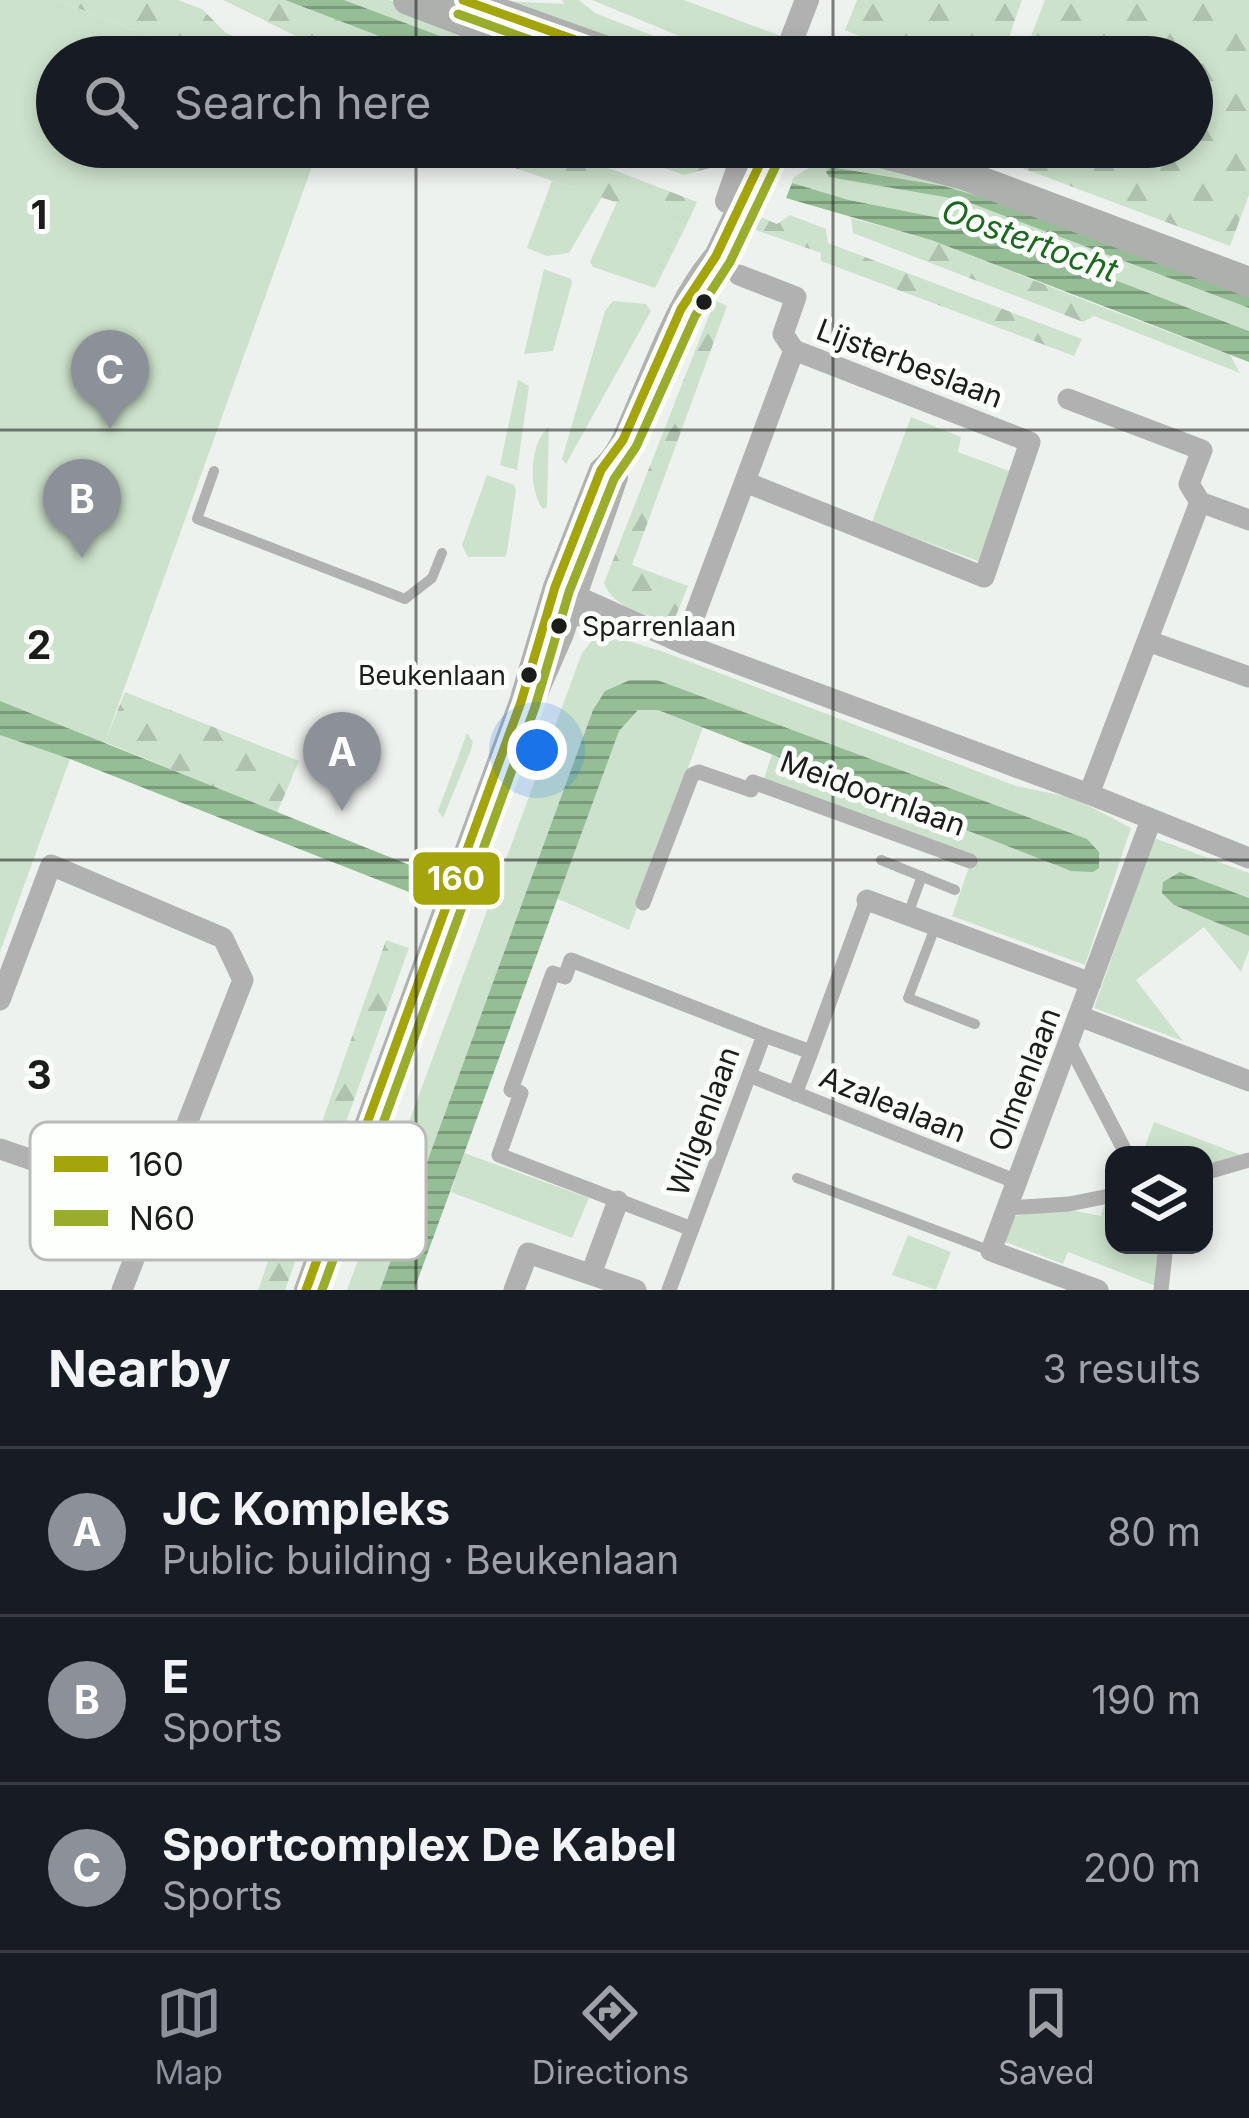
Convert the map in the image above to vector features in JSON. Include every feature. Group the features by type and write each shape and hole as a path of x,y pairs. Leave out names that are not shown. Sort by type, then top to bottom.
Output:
{"main road":[{"path":"408,0 504,36"},
{"path":"463,0 564,36"},
{"path":"935,168 1249,282"},
{"path":"990,168 1249,262"}],"street":[{"path":"795,36 811,0"},
{"path":"805,36 811,0"},
{"path":"374,1122 553,596 602,470 615,458 703,270 705,251 748,168"},
{"path":"739,275 796,297 783,334 794,350"},
{"name":"Lijsterbeslaan","path":"684,644 794,350 1030,442 984,577 745,482"},
{"path":"1068,399 1202,450 1190,484 1200,502 1249,520"},
{"path":"1089,794 1200,502"},
{"path":"553,596 652,638 684,644 1249,858"},
{"path":"367,1122 521,702 553,596"},
{"path":"1148,641 1249,677"},
{"name":"Meidoornlaan","path":"643,903 692,776 701,772 751,790 753,782 970,861"},
{"name":"Olmenlaan","path":"991,1251 1151,820"},
{"path":"0,1000 51,866 223,938 243,980 187,1122"},
{"path":"795,1094 868,900 1091,983"},
{"path":"692,1229 499,1155 521,1094 511,1090 553,973 565,977 571,960 764,1035"},
{"path":"1079,1016 1249,1081"},
{"name":"Wilgenlaan","path":"669,1290 764,1035 811,1052"},
{"path":"1070,1043 1122,1146"},
{"name":"Azalealaan","path":"749,1075 1016,1182"},
{"path":"0,1149 30,1159"},
{"path":"1213,1170 1249,1160"},
{"path":"1007,1208 1105,1198"},
{"path":"591,1274 618,1201"},
{"path":"991,1251 1098,1290"},
{"path":"514,1290 528,1252 636,1290"},
{"path":"1161,1290 1165,1254"},
{"path":"122,1290 133,1260"},
{"path":"306,1290 317,1260"},
{"path":"317,1290 327,1260"}],"lane":[{"path":"214,470 197,519 405,599 432,578 442,554"},
{"path":"881,860 955,890"},
{"path":"908,914 922,876"},
{"path":"936,925 908,998 975,1024"},
{"path":"797,1178 991,1251"}],"green space":[{"path":"0,0 57,0 150,36 36,36 36,168 311,168 105,742 70,759 0,952"},
{"path":"57,0 178,0 202,9 234,36 150,36"},
{"path":"223,0 285,0 379,36 296,36"},
{"path":"344,0 389,0 482,36 439,36"},
{"path":"486,0 564,4 562,0 579,0 595,13 654,36 587,36"},
{"path":"592,0 684,0 781,36 679,36"},
{"path":"857,0 1022,0 1009,36 860,36 845,30"},
{"path":"1045,0 1249,0 1249,195 1230,246 1022,168 1213,168 1213,36 1031,36"},
{"path":"515,168 609,168 697,202 686,226"},
{"path":"664,168 710,168 684,175"},
{"path":"808,168 835,168 962,200 1249,308 1249,331 965,223 849,200 792,183"},
{"path":"838,168 901,168 1249,288 1249,297 989,199 944,186"},
{"path":"552,181 602,197 569,253 547,256 527,248"},
{"path":"617,202 686,226 655,288 590,262"},
{"path":"790,215 826,229 828,243 1082,339 1074,356 821,261 821,253 753,229 760,217 777,224"},
{"path":"851,218 931,240 1107,309 1083,322 853,233"},
{"path":"544,269 572,283 553,351 524,354"},
{"path":"715,300 727,306 632,565 688,586 673,623 624,605 604,583"},
{"path":"613,301 646,304 651,311 566,464 562,459 605,311"},
{"path":"1107,309 1230,355 1240,373 1094,316"},
{"path":"518,380 529,386 517,470 500,465"},
{"path":"911,417 961,437 958,452 1012,472 978,561 872,522"},
{"path":"549,427 547,507 543,509 533,466 538,443"},
{"path":"487,475 516,490 507,552 505,557 468,557 462,545"},
{"path":"599,632 664,652 1016,786 1074,798 1131,828 1085,965 952,916 970,864 762,785 772,754 1071,871 657,680 593,710 426,1165 426,1122 409,1122 582,653"},
{"path":"125,692 299,761 277,813 105,742"},
{"path":"658,709 703,727 629,930 556,898 619,731 638,710"},
{"path":"467,733 473,742 471,750 443,818 438,811"},
{"path":"1154,838 1249,873 1249,898 1180,872 1174,905 1249,936 1241,972 1204,927 1136,980 1183,1041 1094,1008"},
{"path":"386,940 409,948 346,1122 322,1122"},
{"path":"1154,1122 1249,1158 1213,1168 1213,1146 1145,1146"},
{"path":"464,1153 589,1198 572,1238 451,1192"},
{"path":"1105,1202 1105,1254 1162,1254 1158,1287 1068,1252 1063,1264 998,1239 1007,1217 1066,1209 1101,1216"},
{"path":"908,1235 951,1252 936,1290 892,1275"},
{"path":"269,1260 296,1260 285,1290 258,1290"},
{"path":"358,1260 391,1260 380,1290 347,1290"}],"shaded area":[{"path":"285,0 344,0 440,36 379,36"},
{"path":"837,168 944,186 988,199 1249,297 1249,308 962,200 829,177 826,172"},
{"path":"792,183 849,200 965,223 1249,331 1249,362 931,240 786,198"},
{"path":"630,680 657,680 1087,839 1099,852 1099,868 1071,871 658,710 638,710 619,731 426,1257 426,1165 593,710 605,691"},
{"path":"0,701 412,866 415,882 409,892 0,735"},
{"path":"1180,872 1249,898 1249,936 1174,905 1162,893 1163,882"},
{"path":"391,1260 425,1260 414,1290 380,1290"}],"transit line":[{"name":"160","path":"463,0 564,36"},
{"name":"N60","path":"458,14 519,36"},
{"name":"160","path":"367,1122 521,702 555,587 601,470 623,440 681,309 716,256 758,168"},
{"name":"N60","path":"383,1122 535,707 569,592 614,479 636,447 695,316 730,262 775,168"},
{"name":"160","path":"306,1290 317,1260"},
{"name":"N60","path":"322,1290 333,1260"}],"place":[{"name":"Sportcomplex De Kabel","path":"110,429"},
{"name":"E","path":"82,558"},
{"name":"Sparrenlaan","path":"559,626"},
{"name":"Beukenlaan","path":"529,675"},
{"name":"JC Kompleks","path":"342,811"}],"water label":[{"name":"Oostertocht","path":"1030,240"}]}
